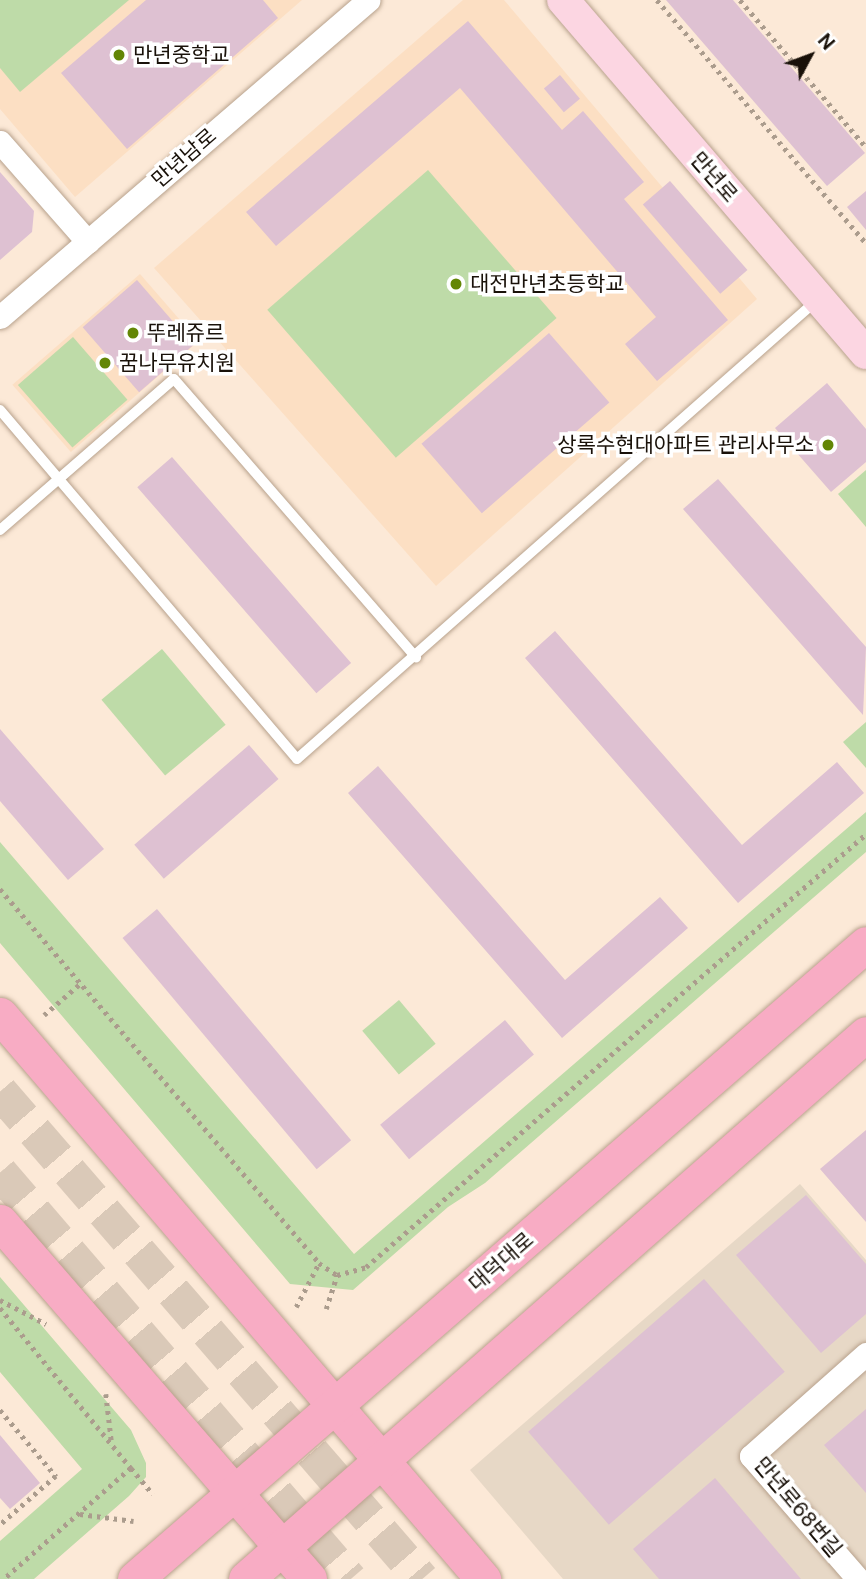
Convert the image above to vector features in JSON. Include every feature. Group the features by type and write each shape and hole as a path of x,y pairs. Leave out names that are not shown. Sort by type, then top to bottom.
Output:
{"main road":[{"name":"대덕대로","path":"135,1579 866,944"},
{"path":"0,1015 482,1579"},
{"path":"246,1579 866,1034"},
{"path":"0,1222 309,1579"}],"street":[{"name":"만년남로","path":"0,317 368,0"},
{"name":"만년로","path":"562,0 866,354"},
{"path":"0,142 88,242"},
{"name":"만년로68번길","path":"858,1579 751,1456 866,1354"}],"lane":[{"path":"0,410 297,759 416,657 819,299"},
{"path":"0,530 174,379 416,657"}],"path":[{"path":"657,0 866,243"},
{"path":"740,0 866,147"},
{"path":"0,888 319,1263 337,1275 366,1267 866,834"},
{"path":"44,1015 81,983"},
{"path":"296,1307 319,1263"},
{"path":"326,1309 337,1275"},
{"path":"0,1300 54,1328"},
{"path":"0,1308 153,1494"},
{"path":"104,1383 113,1445"},
{"path":"0,1410 56,1476 0,1525"},
{"path":"4,1579 131,1468"},
{"path":"80,1514 134,1521"}],"shaded area":[{"name":"만년중학교","path":"0,0 302,0 75,197 0,109"},
{"name":"대전만년초등학교","path":"463,0 504,0 757,299 436,586 154,268"},
{"name":"꿈나무유치원","path":"140,274 198,341 71,452 12,385"},
{"path":"800,1184 866,1260 866,1579 563,1579 470,1470"}],"green space":[{"path":"0,0 129,0 20,92 0,68"},
{"path":"428,170 557,318 396,458 267,310"},
{"path":"73,337 127,400 72,448 18,385"},
{"path":"866,470 866,527 838,494"},
{"path":"162,649 226,725 165,776 101,700"},
{"path":"866,722 866,768 843,742"},
{"path":"866,812 866,852 485,1183 448,1207 353,1290 290,1284 0,943 0,842 354,1254"},
{"path":"399,1000 436,1044 399,1075 362,1031"},
{"path":"0,1277 131,1430 146,1463 146,1477 129,1496 34,1579 0,1579 0,1541 82,1469 0,1372"}],"building":[{"path":"146,0 263,0 278,18 127,149 61,73"},
{"path":"666,0 733,0 865,153 827,186"},
{"path":"468,21 562,130 583,111 644,182 624,199 728,320 657,381 625,344 656,317 460,88 276,246 246,212"},
{"path":"560,75 580,99 564,112 544,88"},
{"path":"0,172 34,211 32,232 0,260"},
{"path":"670,181 747,270 720,294 643,205"},
{"path":"866,191 866,230 847,207"},
{"path":"137,280 193,345 139,392 83,327"},
{"path":"549,333 609,402 482,513 421,444"},
{"name":"상록수현대아파트 관리사무소","path":"827,383 866,429 866,462 831,492 775,428"},
{"path":"172,457 351,663 316,693 137,487"},
{"path":"718,479 866,647 863,715 683,509"},
{"path":"555,631 742,845 837,762 864,793 738,903 525,658"},
{"path":"0,729 104,849 68,880 0,801"},
{"path":"249,745 279,779 164,879 134,845"},
{"path":"378,766 565,980 660,897 688,928 562,1038 348,793"},
{"path":"157,909 351,1140 317,1169 123,938"},
{"path":"505,1020 534,1054 409,1159 380,1125"},
{"path":"866,1130 866,1222 820,1169"},
{"path":"806,1195 866,1264 866,1314 821,1353 736,1255"},
{"path":"704,1279 785,1372 609,1525 528,1432"},
{"path":"866,1409 866,1493 824,1445"},
{"path":"0,1435 40,1483 10,1509 0,1498"},
{"path":"715,1478 801,1579 659,1579 633,1549"}],"tunnel":[{"path":"0,1091 422,1579"},
{"path":"0,1172 350,1579"}],"place":[{"name":"만년중학교","path":"119,55"},
{"name":"대전만년초등학교","path":"456,284"},
{"name":"뚜레쥬르","path":"133,333"},
{"name":"꿈나무유치원","path":"105,363"},
{"name":"상록수현대아파트 관리사무소","path":"828,445"}]}
